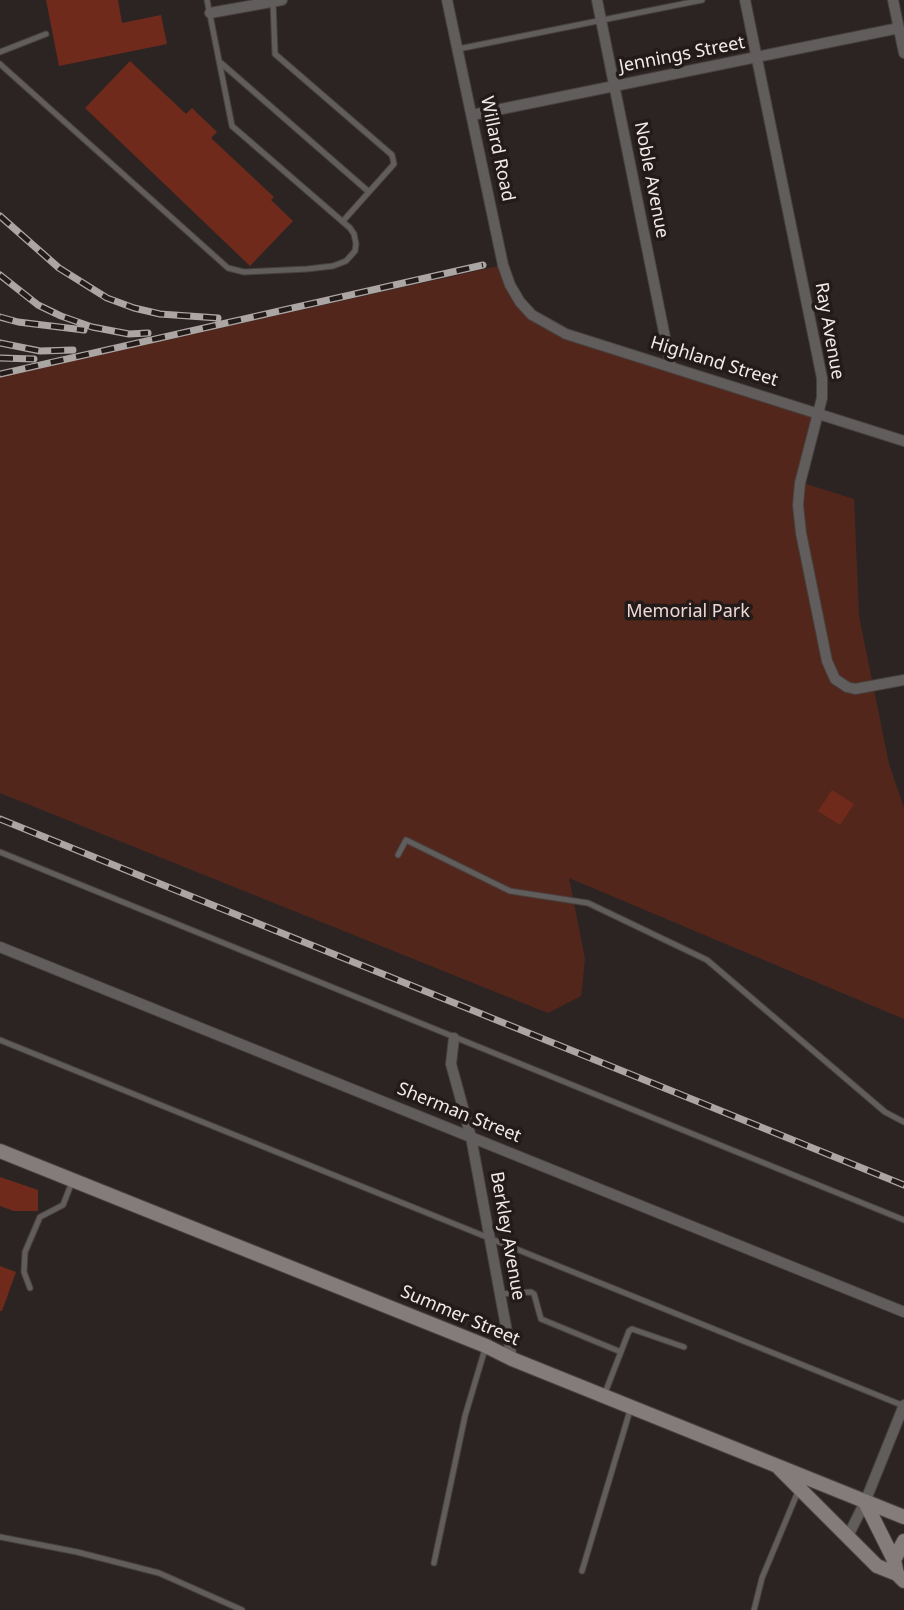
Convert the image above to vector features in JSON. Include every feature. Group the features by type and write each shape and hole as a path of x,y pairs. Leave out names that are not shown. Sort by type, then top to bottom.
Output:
{"street":[{"name":"Willard Road","path":"447,0 503,265 520,302"},
{"name":"Noble Avenue","path":"597,0 671,367"},
{"name":"Ray Avenue","path":"745,0 822,378 823,388 800,482 798,505 801,533 828,662 835,678 847,687 855,689 904,680"},
{"path":"893,0 904,53"},
{"path":"210,13 277,1"},
{"name":"Jennings Street","path":"472,115 899,29"},
{"name":"Highland Street","path":"520,302 546,325 566,334 904,441"},
{"name":"Sherman Street","path":"0,947 904,1312"},
{"name":"Berkley Avenue","path":"454,1038 451,1064 471,1137 512,1359"},
{"name":"Summer Street","path":"0,1151 904,1517"},
{"path":"847,1538 865,1502 904,1406"},
{"path":"773,1462 877,1566 898,1572"},
{"path":"865,1502 898,1572"},
{"path":"898,1572 904,1541"}],"lane":[{"path":"0,64 228,268 244,271 307,269 340,264 351,257 356,244 354,234 343,221 232,126 207,0"},
{"path":"458,49 702,0"},
{"path":"277,1 275,54 392,155 394,164 343,221"},
{"path":"0,52 46,34"},
{"path":"219,62 369,192"},
{"path":"398,855 406,840 510,891 588,903 707,960 885,1112 904,1122"},
{"path":"0,852 904,1220"},
{"path":"0,1040 904,1406"},
{"path":"30,1288 24,1272 25,1252 40,1217 63,1205 73,1181"},
{"path":"500,1294 531,1292 534,1294 541,1319 621,1352"},
{"path":"604,1396 632,1329 684,1347"},
{"path":"434,1563 465,1416 486,1346"},
{"path":"582,1570 631,1407"},
{"path":"754,1610 767,1565 799,1489"},
{"path":"0,1537 77,1552 159,1573 242,1610"}],"green space":[{"name":"Memorial Park","path":"503,265 510,285 546,325 818,413 800,482 854,499 859,616 889,764 904,808 904,1019 569,878 585,959 581,996 548,1013 0,793 0,377"}],"building":[{"path":"46,0 118,0 122,23 161,15 167,44 59,66"},
{"path":"130,61 186,114 192,108 217,132 211,138 274,197 271,200 293,221 250,266 85,108"},
{"path":"832,790 854,804 840,825 818,811"},
{"path":"0,1177 38,1190 38,1211 14,1211 0,1206"},
{"path":"0,1266 16,1272 2,1311 0,1311"}],"railway":[{"path":"0,216 59,268 107,298 160,314 218,318"},
{"path":"0,374 483,265"},
{"path":"0,275 38,305 61,316 92,327 129,334 148,333"},
{"path":"0,317 18,322 84,330"},
{"path":"0,343 40,351 73,350"},
{"path":"0,358 34,359"},
{"path":"0,819 904,1185"}]}
